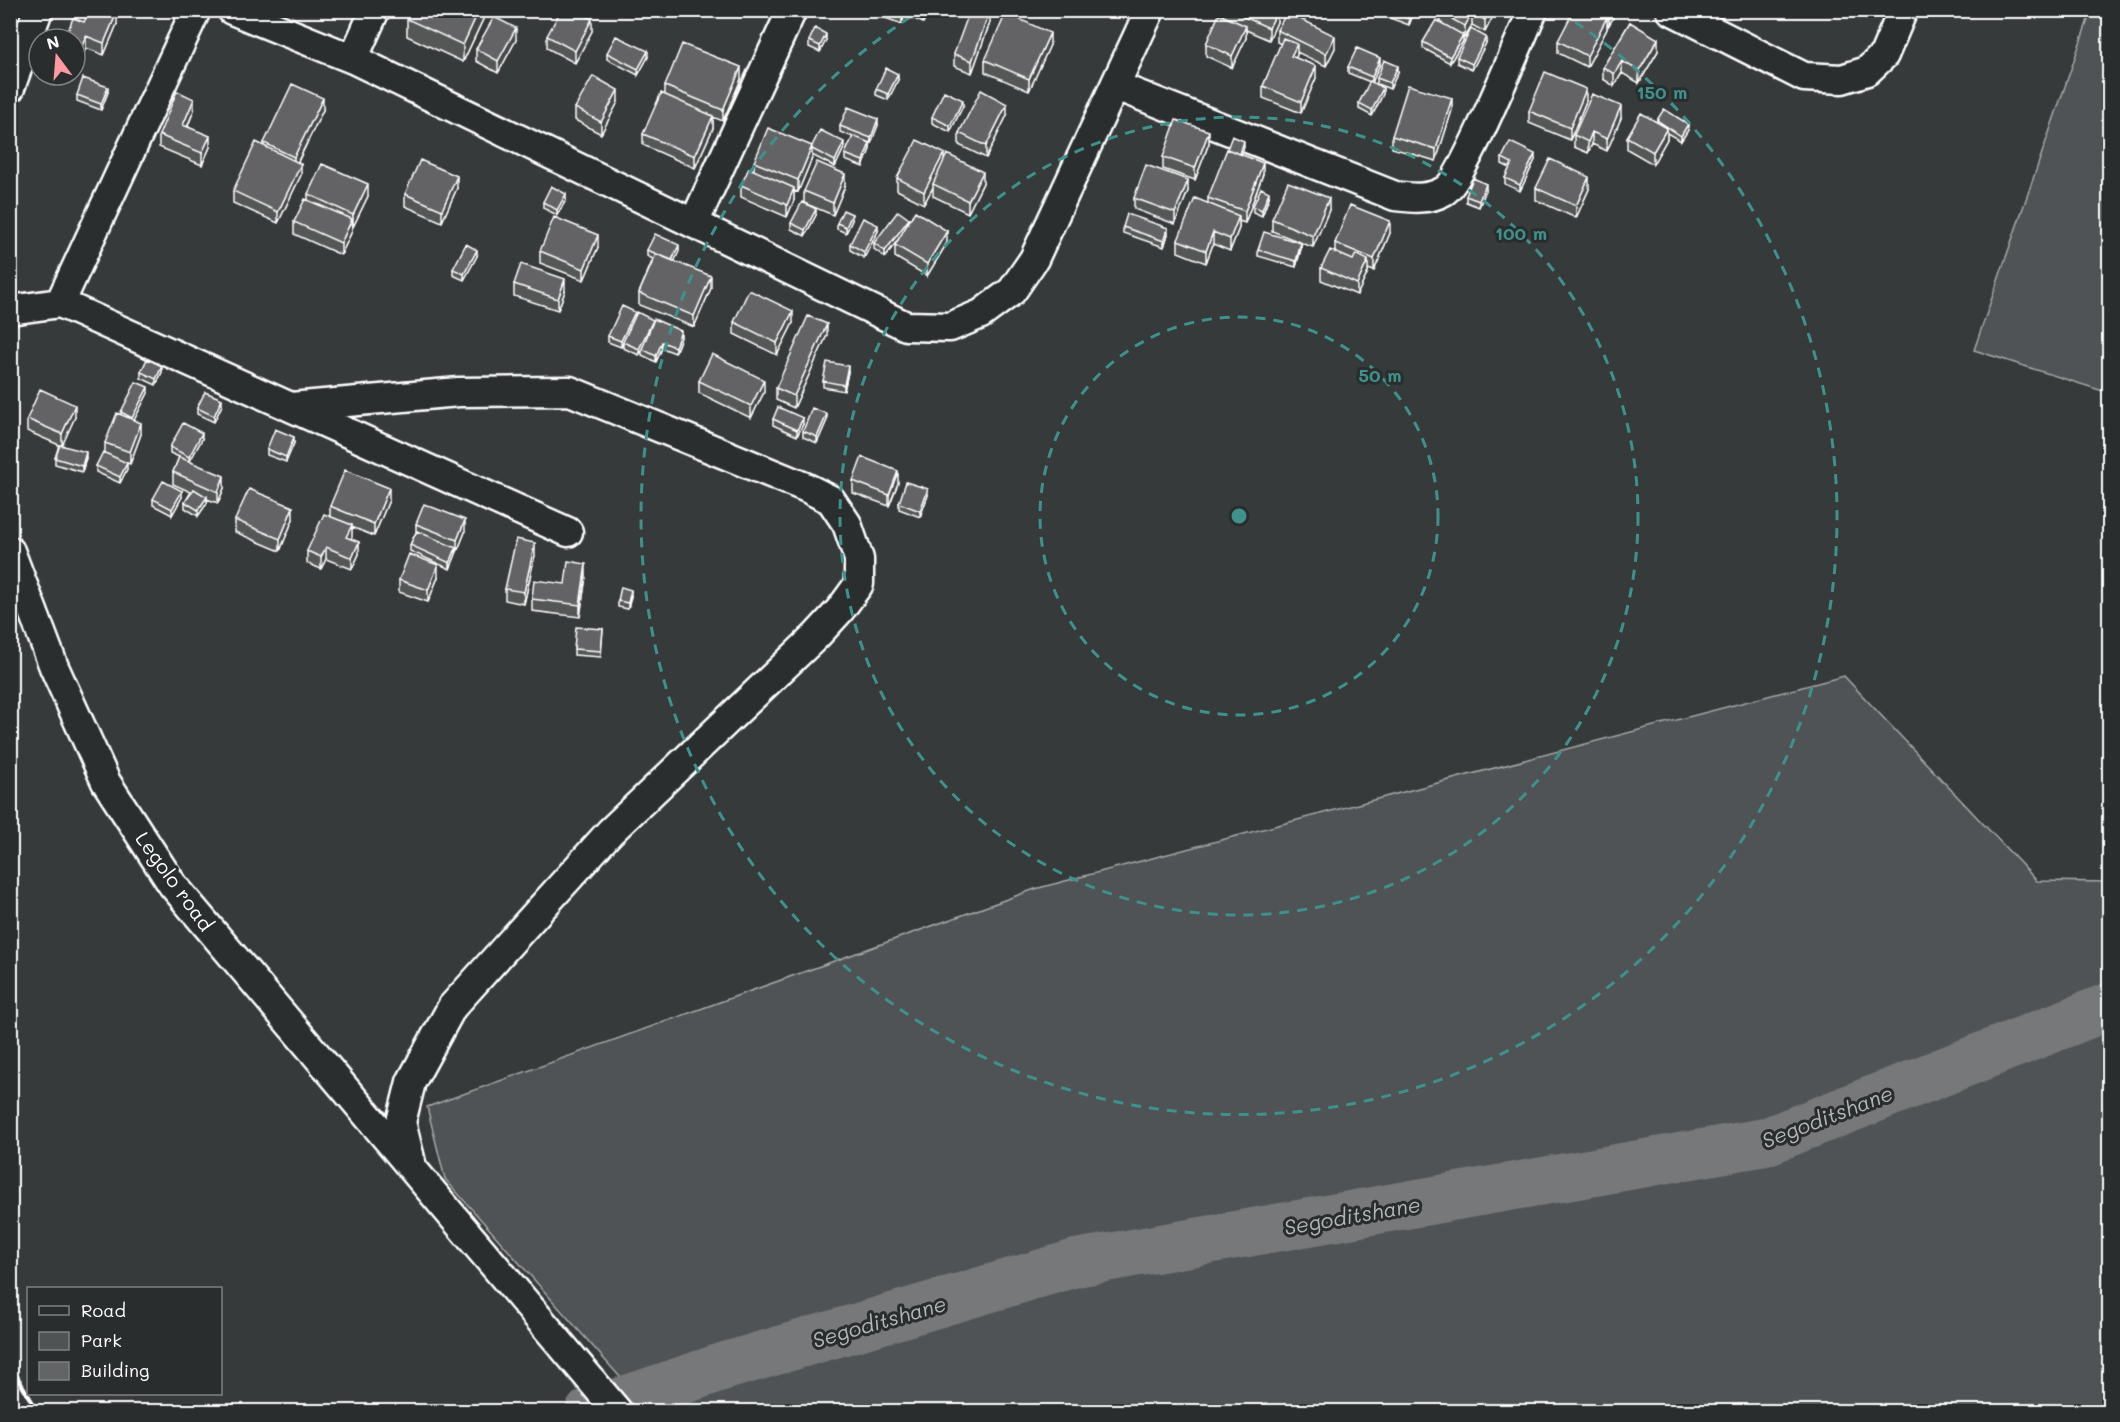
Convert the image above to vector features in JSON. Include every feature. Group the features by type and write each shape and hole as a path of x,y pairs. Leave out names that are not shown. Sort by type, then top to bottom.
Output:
{"street":[{"path":"10,88 38,10"},
{"path":"60,303 196,10"},
{"path":"232,10 353,58 906,326 950,327 981,315 1012,291 1034,259 1150,10"},
{"path":"353,58 375,10"},
{"path":"693,223 792,10"},
{"path":"1116,86 1395,196 1422,198 1446,191 1463,167 1533,10"},
{"path":"1671,10 1804,77 1842,79 1867,71 1884,55 1903,10"},
{"path":"10,309 60,303 568,532"},
{"path":"291,407 459,392 570,391 805,487 831,500 847,524 859,559 859,584 840,610 729,720 610,832 452,1007 411,1082 401,1122 412,1167"},
{"name":"Legolo road","path":"10,550 54,667 106,782 172,884 618,1412"}],"green space":[{"path":"2091,11 2110,11 2109,393 1974,350"},
{"path":"1844,676 2037,881 2109,882 2109,1411 650,1411 445,1179 427,1107 1035,889"}],"building":[{"path":"89,10 117,12 104,43 87,36 87,27 70,27 73,18 84,22"},
{"path":"411,10 479,10 463,45 407,19"},
{"path":"561,10 577,10 592,19 575,51 547,36"},
{"path":"909,10 926,10 923,17"},
{"path":"970,10 990,10 972,61 954,54"},
{"path":"1229,10 1277,10 1277,11 1269,28"},
{"path":"1386,10 1413,10 1409,19"},
{"path":"1442,10 1490,10 1485,20 1472,13 1465,26 1440,13"},
{"path":"1574,10 1594,10 1607,17 1587,56 1558,41"},
{"path":"1597,10 1614,10 1609,19 1596,12"},
{"path":"1287,12 1335,36 1326,54 1277,30"},
{"path":"1006,13 1050,33 1029,79 985,60"},
{"path":"1219,14 1246,26 1232,56 1206,44"},
{"path":"494,17 516,28 498,61 476,49"},
{"path":"1436,20 1463,35 1450,57 1423,42"},
{"path":"1630,22 1658,39 1639,71 1622,61 1614,74 1603,67"},
{"path":"815,28 826,34 820,46 809,41"},
{"path":"1471,29 1486,37 1472,64 1457,57"},
{"path":"616,36 648,51 638,69 607,53"},
{"path":"1283,38 1297,44 1291,56 1316,66 1301,102 1263,86"},
{"path":"682,44 741,67 723,110 665,86"},
{"path":"1357,48 1380,58 1372,77 1348,67"},
{"path":"1384,60 1398,66 1390,83 1377,78"},
{"path":"886,68 898,74 888,94 876,89"},
{"path":"1545,72 1586,89 1570,128 1529,111"},
{"path":"593,76 618,90 601,122 575,108"},
{"path":"87,79 108,87 101,104 77,95 80,87 87,87"},
{"path":"1370,81 1383,88 1372,110 1359,103"},
{"path":"292,84 323,98 294,157 264,143"},
{"path":"1408,85 1452,98 1436,149 1392,136"},
{"path":"981,90 1007,104 986,146 959,133"},
{"path":"177,91 194,99 183,125 210,136 202,153 159,135"},
{"path":"944,91 963,100 950,126 932,117"},
{"path":"661,93 713,116 695,156 643,134"},
{"path":"1592,94 1621,106 1607,139 1592,132 1588,142 1574,135"},
{"path":"848,107 878,119 871,138 840,126"},
{"path":"1664,109 1688,124 1681,136 1657,120"},
{"path":"1641,113 1667,128 1653,152 1627,137"},
{"path":"1176,120 1209,131 1195,168 1163,157"},
{"path":"768,128 812,146 798,180 754,162"},
{"path":"820,130 844,142 835,161 812,149"},
{"path":"853,136 870,143 863,161 845,154"},
{"path":"1232,136 1244,141 1240,154 1227,149"},
{"path":"917,140 944,153 924,192 897,178"},
{"path":"256,142 301,164 278,212 233,191"},
{"path":"1510,142 1535,154 1520,185 1505,178 1512,163 1502,158"},
{"path":"1227,149 1263,163 1245,211 1208,198"},
{"path":"947,154 983,172 968,201 933,184"},
{"path":"1550,159 1589,177 1576,206 1536,188"},
{"path":"420,160 457,176 442,210 405,194"},
{"path":"817,162 845,174 833,203 804,191"},
{"path":"322,164 368,184 353,215 308,194"},
{"path":"1146,165 1188,180 1175,213 1134,198"},
{"path":"749,168 794,188 787,205 741,185"},
{"path":"1473,178 1486,184 1479,201 1466,196"},
{"path":"1288,182 1329,198 1313,236 1272,219"},
{"path":"551,186 566,194 557,210 543,202"},
{"path":"1261,188 1269,192 1262,210 1253,206"},
{"path":"1195,198 1239,216 1230,239 1213,232 1206,251 1178,240"},
{"path":"305,199 352,219 341,243 294,222"},
{"path":"802,202 816,209 805,230 791,223"},
{"path":"1350,205 1390,221 1374,259 1335,243"},
{"path":"843,210 852,214 846,227 837,223"},
{"path":"898,211 909,219 885,251 874,243"},
{"path":"915,211 947,231 927,264 895,245"},
{"path":"1127,214 1168,228 1164,241 1123,227"},
{"path":"554,217 598,235 584,269 540,251"},
{"path":"863,218 878,225 864,252 850,244"},
{"path":"1264,232 1301,243 1296,261 1258,250"},
{"path":"655,234 679,245 672,260 647,250"},
{"path":"466,244 477,250 464,274 453,269"},
{"path":"1330,250 1353,260 1356,254 1368,260 1357,284 1321,268"},
{"path":"656,254 711,276 694,316 639,293"},
{"path":"521,264 565,279 558,299 514,284"},
{"path":"749,290 793,311 777,343 734,322"},
{"path":"622,306 635,312 621,341 608,336"},
{"path":"637,312 653,320 639,349 623,342"},
{"path":"808,316 827,324 794,396 776,388"},
{"path":"654,319 681,331 675,347 662,342 656,356 642,349"},
{"path":"712,354 764,380 751,406 699,381"},
{"path":"147,359 162,366 156,379 141,372"},
{"path":"827,362 848,366 844,385 823,381"},
{"path":"136,382 148,387 132,418 121,412"},
{"path":"40,389 75,405 62,434 27,419"},
{"path":"205,392 222,399 214,416 197,408"},
{"path":"778,407 803,418 797,430 773,419"},
{"path":"812,408 827,414 817,437 803,431"},
{"path":"117,413 141,423 130,452 105,443"},
{"path":"183,423 202,433 189,457 170,447"},
{"path":"275,429 294,437 286,457 267,449"},
{"path":"60,445 86,452 82,466 55,458"},
{"path":"103,452 127,463 120,477 96,466"},
{"path":"179,457 224,476 218,492 173,472"},
{"path":"862,457 898,471 889,495 853,481"},
{"path":"345,470 389,488 374,524 330,506"},
{"path":"163,481 182,491 172,509 153,499"},
{"path":"906,482 928,489 920,511 899,503"},
{"path":"194,489 207,497 198,510 185,502"},
{"path":"249,489 293,507 280,539 235,520"},
{"path":"424,504 465,520 457,540 416,524"},
{"path":"324,514 352,525 346,537 359,542 352,558 326,547 321,557 307,551"},
{"path":"417,531 456,548 450,563 410,545"},
{"path":"516,539 535,543 524,592 505,589"},
{"path":"409,554 438,565 428,590 399,580"},
{"path":"568,561 586,564 580,605 532,599 534,580 565,584"},
{"path":"621,587 631,590 628,603 618,601"},
{"path":"576,627 603,629 601,651 574,649"}],"waterway":[{"name":"Segoditshane","path":"589,1412 722,1367 1076,1263 1765,1142 2110,1006"}],"railway":[{"path":"10,1365 27,1394"},
{"path":"28,1395 38,1412"},
{"path":"10,1408 13,1412"}]}
